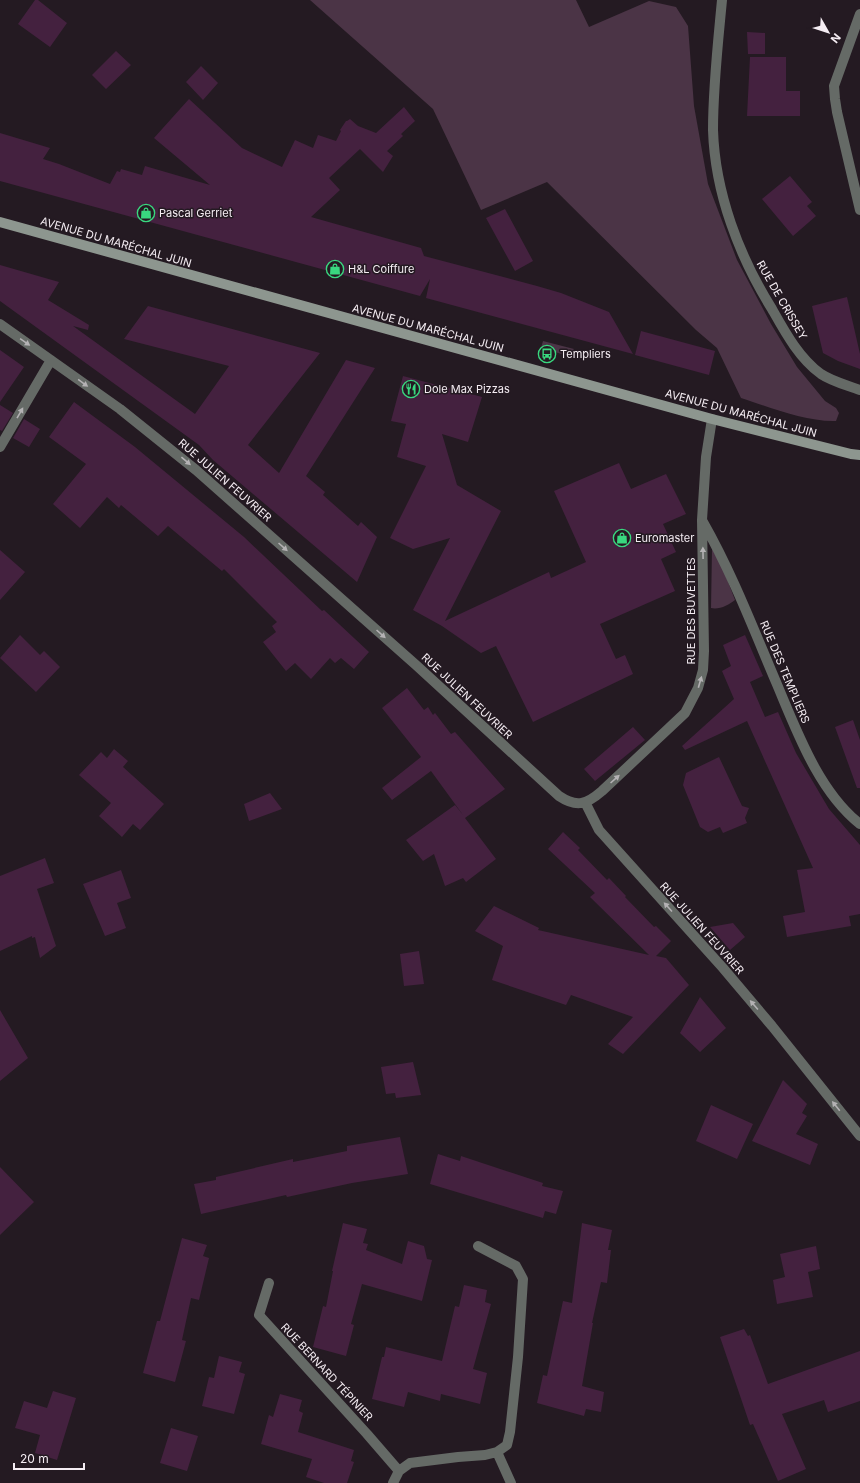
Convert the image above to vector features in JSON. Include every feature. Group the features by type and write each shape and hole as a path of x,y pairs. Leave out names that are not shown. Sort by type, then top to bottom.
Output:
{"main road":[{"name":"AVENUE DU MARÉCHAL JUIN","path":"0,222 739,426 857,455"}],"street":[{"name":"RUE DE CRISSEY","path":"722,0 714,93 714,132 722,191 729,221 757,286 800,353 809,364 822,374 860,390"},
{"path":"860,14 834,86 837,112 860,210"},
{"name":"RUE JULIEN FEUVRIER","path":"0,324 120,409 196,470 416,664 559,796 572,802 585,802 599,830 718,962 767,1020 860,1136"},
{"path":"0,447 51,360"},
{"name":"RUE DES BUVETTES","path":"585,802 591,800 676,723 692,702 698,688 703,670 704,651 702,520 706,457 712,418"},
{"name":"RUE DES TEMPLIERS","path":"702,520 727,568 794,723 809,754 822,779 835,799 860,824"},
{"path":"392,1483 399,1471 410,1463 485,1455 497,1452 507,1445 510,1432 518,1357 523,1279 516,1266 478,1246"},
{"name":"RUE BERNARD TÉPINIER","path":"269,1283 258,1315 368,1434 399,1471"},
{"path":"497,1452 512,1483"}],"shaded area":[{"path":"310,0 576,0 589,27 649,1 676,7 688,26 694,106 708,184 737,260 771,324 797,367 825,401 836,408 839,413 836,421 824,421 800,417 741,398 717,348 696,330 547,182 481,210 433,109"},
{"path":"543,341 574,349 572,357 541,348"},
{"path":"712,549 722,566 735,600 721,608 711,608"}],"building":[{"path":"35,0 38,0 67,23 50,47 18,24"},
{"path":"747,32 765,33 765,54 748,54"},
{"path":"116,51 131,65 106,89 92,75"},
{"path":"750,57 786,57 786,91 800,91 800,116 747,116"},
{"path":"201,66 218,83 203,100 186,82"},
{"path":"189,99 242,148 282,167 295,140 313,148 318,135 336,141 341,131 340,130 346,121 350,119 358,126 376,133 404,107 415,121 401,134 403,136 387,151 393,156 383,172 360,149 329,178 340,190 311,217 421,248 424,256 561,293 609,312 633,354 426,298 430,279 420,296 0,181 0,133 50,148 43,159 110,184 117,171 120,172 121,169 142,175 145,166 210,185 154,138"},
{"path":"790,176 812,202 807,206 816,216 793,236 762,199"},
{"path":"505,209 533,261 515,271 486,218"},
{"path":"0,265 59,282 48,300 89,325 88,330 73,326 195,414 229,366 124,339 148,306 320,353 248,445 279,473 346,360 375,368 306,476 325,492 323,495 358,526 361,522 377,537 357,582 213,460 199,445 0,301"},
{"path":"847,297 860,354 860,369 838,361 823,353 812,306"},
{"path":"641,331 715,351 709,375 635,355"},
{"path":"0,350 24,367 0,402"},
{"path":"403,376 482,397 468,442 442,434 457,485 501,511 445,621 549,572 551,578 586,562 554,491 619,463 631,489 666,474 686,514 663,524 676,552 661,559 675,591 600,624 616,659 625,655 633,674 533,722 496,646 481,653 442,626 413,610 450,538 413,549 390,538 426,466 397,457 406,424 391,421"},
{"path":"74,402 135,447 244,537 322,611 324,610 369,652 354,669 341,658 335,663 330,658 311,679 295,663 286,671 263,642 276,632 272,626 277,622 224,569 222,571 168,526 158,536 121,505 119,508 107,497 80,528 53,504 86,464 49,437"},
{"path":"0,405 13,413 2,431 0,430"},
{"path":"24,419 40,429 29,447 13,438"},
{"path":"0,550 25,572 0,600"},
{"path":"20,635 40,655 44,651 60,667 36,692 0,658"},
{"path":"745,635 763,676 750,682 765,717 778,712 796,753 829,809 860,845 860,914 849,916 851,926 787,937 783,916 805,912 797,870 813,868 747,721 685,750 682,746 734,699 722,671 731,666 723,645"},
{"path":"407,688 424,710 428,707 433,715 435,713 451,734 455,732 505,789 465,818 496,859 466,882 463,878 445,886 434,854 423,861 406,840 455,805 463,815 431,771 392,800 382,788 421,757 382,708"},
{"path":"853,720 860,740 860,788 857,788 835,727"},
{"path":"633,727 645,740 595,781 584,769"},
{"path":"114,749 128,761 123,767 164,804 140,830 133,824 122,837 99,816 111,803 79,775 101,752 107,758"},
{"path":"719,757 742,806 749,808 745,818 747,823 723,833 720,827 708,832 700,827 683,785 686,773"},
{"path":"270,793 282,809 249,821 244,804"},
{"path":"563,832 580,848 578,850 607,880 609,878 654,927 656,926 671,941 656,956 666,958 689,985 623,1054 608,1044 633,1017 571,995 566,1005 492,980 503,946 475,931 494,906 539,928 538,930 649,955 590,897 595,893 548,849"},
{"path":"45,858 54,883 37,889 56,946 40,958 35,937 32,938 32,936 0,951 0,876"},
{"path":"121,870 131,898 117,903 126,928 105,936 83,884"},
{"path":"733,923 745,937 730,950 710,927"},
{"path":"419,951 424,984 404,986 400,954"},
{"path":"700,997 726,1028 700,1052 680,1033"},
{"path":"0,1010 28,1058 0,1081"},
{"path":"413,1062 421,1095 396,1098 395,1093 386,1094 381,1067"},
{"path":"783,1080 807,1104 802,1113 807,1116 796,1134 818,1144 810,1165 752,1141"},
{"path":"711,1105 753,1124 737,1159 696,1141"},
{"path":"400,1137 408,1174 352,1183 287,1197 286,1195 201,1214 194,1184 216,1180 216,1177 293,1159 293,1162 347,1151 347,1146"},
{"path":"438,1154 460,1161 461,1156 543,1183 542,1186 563,1191 556,1214 545,1211 543,1218 430,1184"},
{"path":"0,1167 34,1202 0,1235"},
{"path":"343,1223 367,1229 363,1243 368,1244 366,1250 402,1264 408,1241 424,1246 427,1259 432,1260 422,1301 362,1284 351,1324 354,1325 346,1356 313,1347 323,1306 326,1307 332,1271"},
{"path":"582,1223 612,1230 608,1250 611,1250 607,1283 601,1282 592,1323 582,1386 604,1392 601,1412 586,1409 584,1416 537,1403 543,1375 547,1376 563,1301 572,1303"},
{"path":"182,1238 207,1245 203,1256 209,1258 199,1300 191,1298 182,1340 186,1341 175,1382 143,1373 157,1321 160,1321"},
{"path":"816,1246 820,1269 808,1272 813,1297 777,1304 773,1280 785,1277 780,1254"},
{"path":"464,1285 487,1290 485,1302 491,1304 473,1369 487,1373 480,1404 441,1394 440,1401 408,1392 404,1407 372,1399 382,1357 384,1357 386,1347 442,1361 455,1306 459,1307"},
{"path":"744,1329 748,1336 750,1335 768,1384 860,1351 860,1401 828,1412 824,1400 782,1414 806,1469 778,1481 753,1424 750,1425 720,1337"},
{"path":"219,1356 242,1362 239,1372 245,1374 234,1414 202,1406 209,1377 214,1378"},
{"path":"53,1391 76,1398 57,1460 35,1453 40,1435 15,1428 24,1401 47,1408"},
{"path":"280,1394 302,1400 299,1411 303,1413 298,1432 354,1450 351,1461 354,1462 347,1483 324,1483 306,1477 312,1459 261,1444 269,1415 273,1417"},
{"path":"171,1428 198,1436 187,1471 160,1463"}],"place":[{"name":"Pascal Gerriet","path":"146,213"},
{"name":"H&L Coiffure","path":"335,269"},
{"name":"Templiers","path":"547,354"},
{"name":"Dole Max Pizzas","path":"411,389"},
{"name":"Euromaster","path":"622,538"}]}
